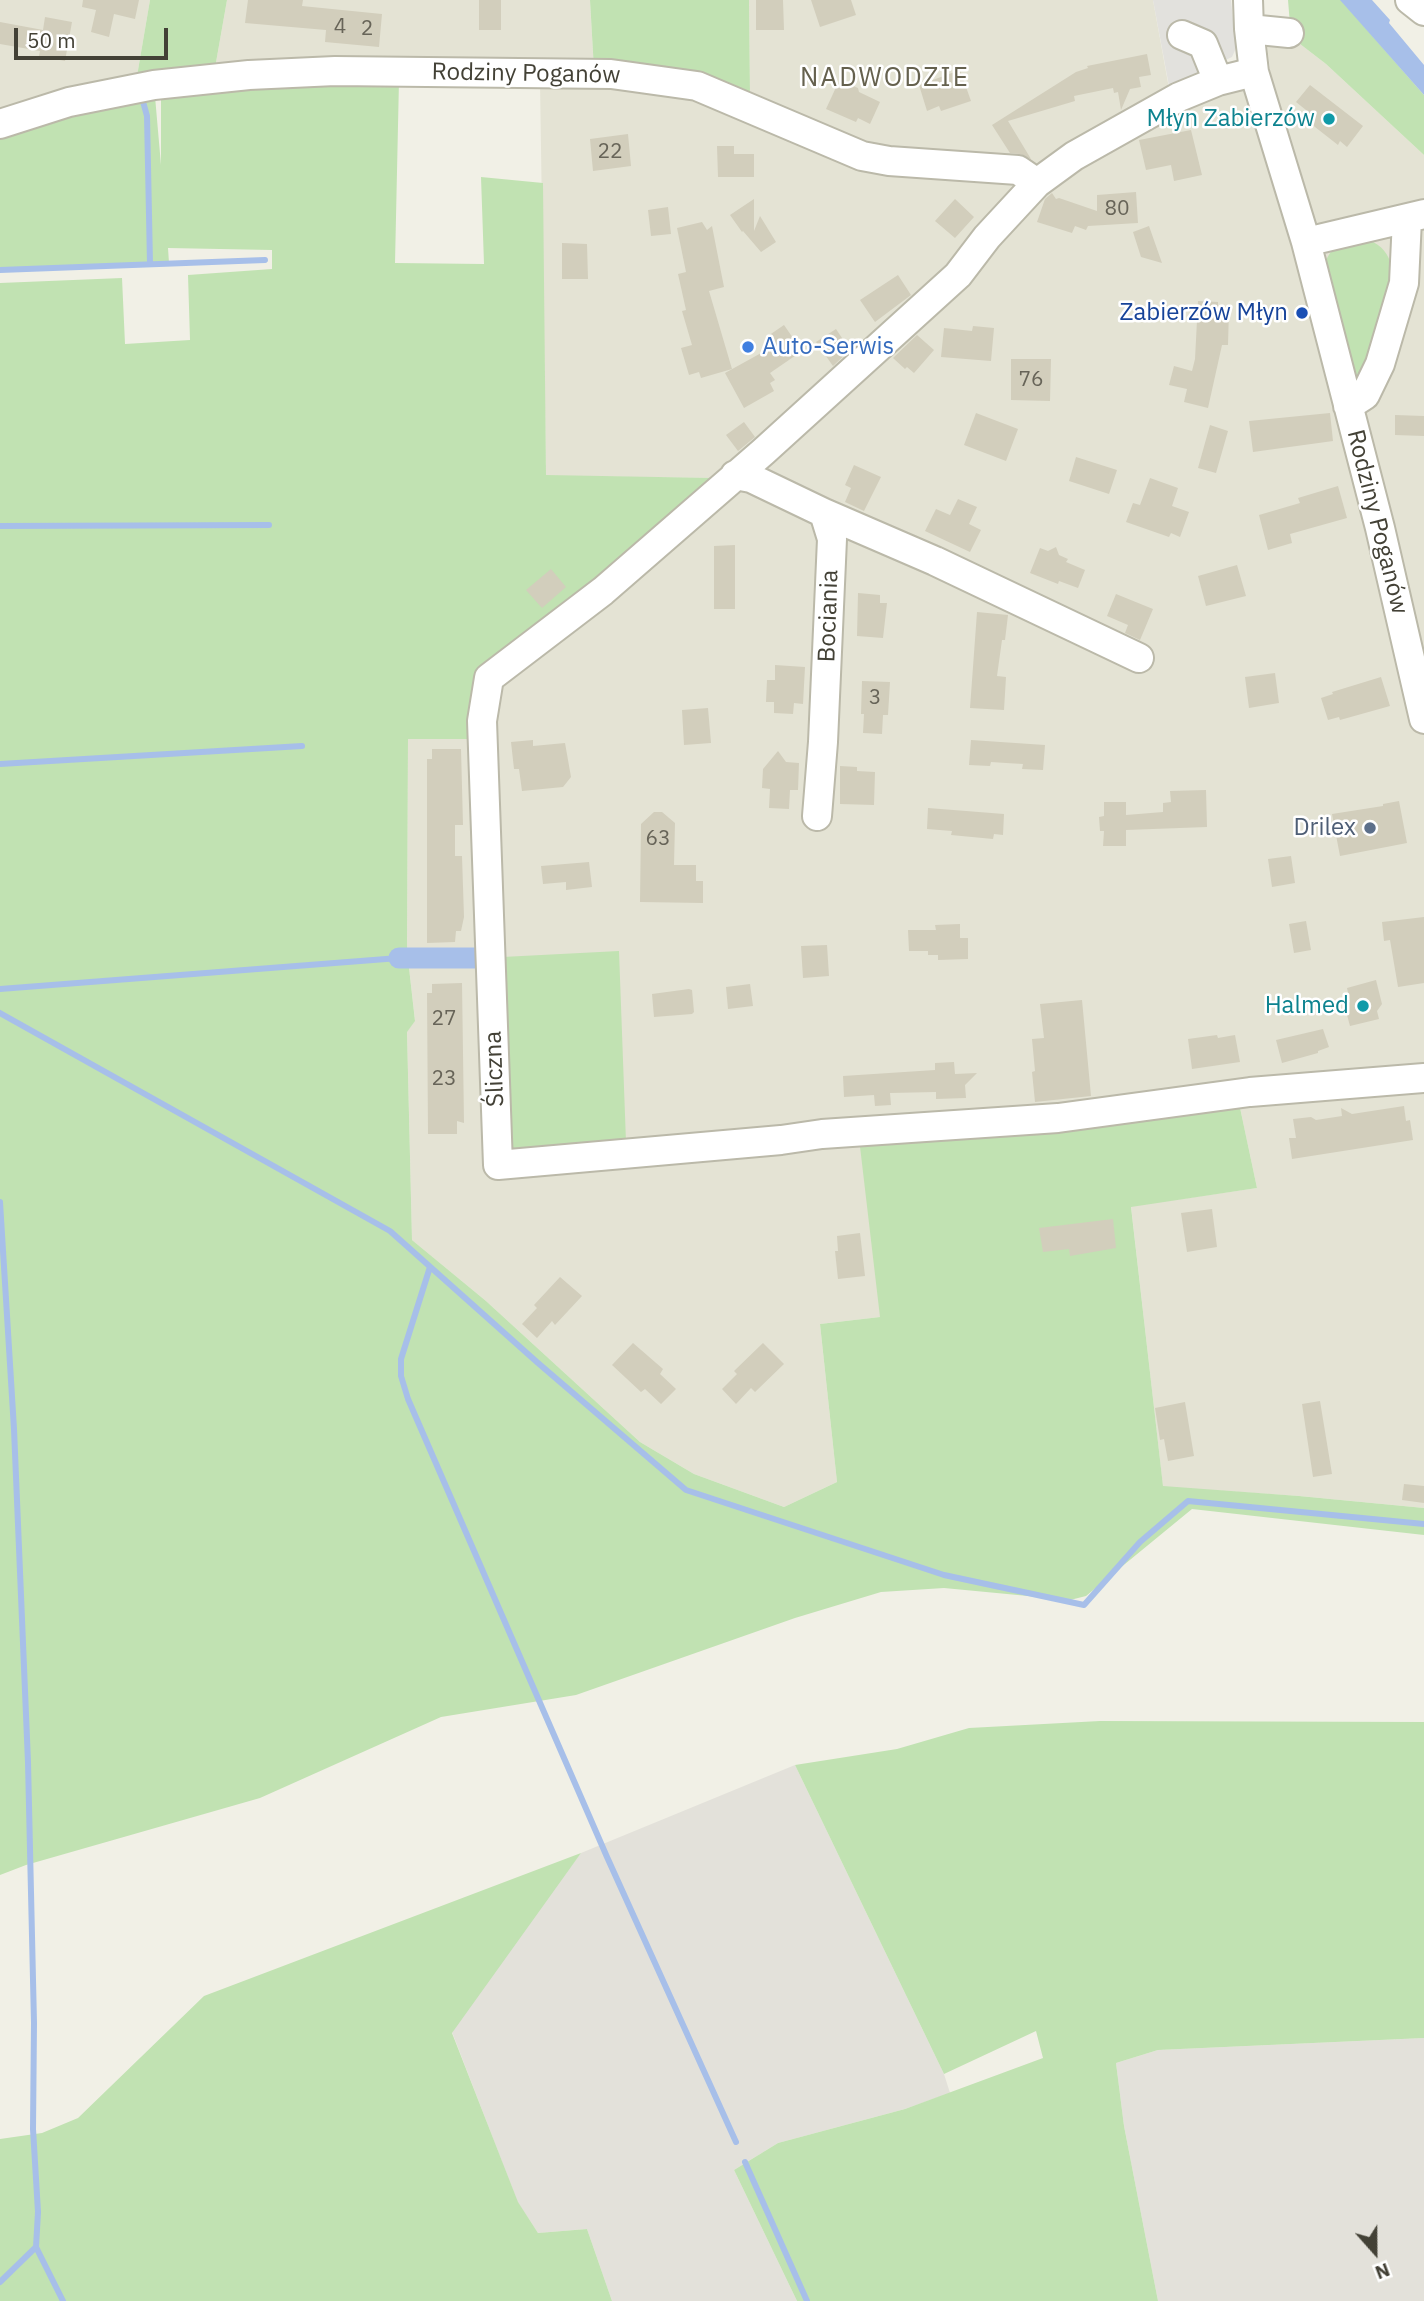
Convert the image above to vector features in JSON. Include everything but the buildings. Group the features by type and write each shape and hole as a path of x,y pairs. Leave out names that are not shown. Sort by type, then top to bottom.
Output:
{"street":[{"path":"1410,0 1424,11"},
{"path":"1248,12 1289,33"},
{"name":"Rodziny Poganów","path":"1248,12 1254,72 1306,242 1380,528 1424,719"},
{"path":"1182,35 1203,44 1218,81"},
{"name":"Rodziny Poganów","path":"0,124 69,102 154,85 249,75 335,71 611,74 697,86 862,156 889,161 1018,170 1037,183"},
{"path":"735,475 958,275 987,237 1037,183 1074,156 1186,93 1254,72"},
{"name":"Rodziny Poganów","path":"1306,242 1416,216 1407,250 1404,283 1380,364 1365,395 1348,406"},
{"path":"735,475 751,478 935,561 1139,658"},
{"name":"Śliczna","path":"735,475 603,592 489,678 482,721 498,1165 822,1134 1058,1118 1250,1092 1424,1078"},
{"name":"Bociania","path":"817,816 832,539 824,513"}],"shaded area":[{"path":"0,0 150,0 136,82 0,110"},
{"path":"227,0 590,0 594,70 750,94 749,0 1153,0 1172,105 1272,85 1266,37 1291,37 1326,64 1424,155 1424,1508 1163,1487 1131,1206 1257,1188 1239,1103 880,1317 820,1324 837,1482 784,1507 694,1474 640,1442 486,1301 412,1240 407,1031 415,1020 407,950 408,739 477,700 713,478 546,476 540,82 215,68"},
{"path":"1153,0 1231,0 1236,48 1232,57 1169,86"},
{"path":"795,1765 944,2074 950,2093 905,2109 778,2143 734,2170 797,2301 612,2301 587,2229 538,2233 518,2203 452,2032 501,1955 581,1853"},
{"path":"1424,2038 1424,2301 1158,2301 1124,2126 1116,2063 1158,2050"}],"green space":[{"path":"150,0 227,0 215,68 136,82"},
{"path":"590,0 749,0 750,95 594,70"},
{"path":"1288,0 1341,0 1424,95 1424,155 1326,64 1291,37"},
{"path":"399,80 395,263 484,264 481,177 543,183 546,475 714,478 481,678 478,739 408,739 407,950 415,1021 407,1032 412,1240 486,1301 640,1442 694,1474 784,1507 837,1482 820,1324 880,1317 859,1138 1239,1103 1257,1188 1131,1207 1163,1486 1424,1508 1424,1535 1192,1509 1086,1596 1070,1600 944,1588 881,1592 795,1618 576,1695 441,1717 260,1798 26,1865 0,1875 0,283 122,278 125,344 190,340 188,275 272,269 272,250 168,248 169,263 0,268 0,115 154,85 161,165 161,91"},
{"path":"1369,240 1384,251 1391,266 1393,285 1382,327 1359,381 1354,380 1324,266 1331,251 1340,244"},
{"path":"619,951 626,1142 487,1152 483,958"},
{"path":"1100,1721 1424,1722 1424,2038 1158,2050 1116,2063 1124,2126 1158,2301 797,2301 734,2170 778,2143 905,2109 1043,2058 1036,2031 944,2074 795,1765 897,1749 969,1728"},
{"path":"581,1853 452,2033 518,2202 538,2233 587,2229 612,2301 0,2301 0,2139 42,2133 78,2118 204,1996"}],"water":[{"path":"1340,0 1372,0 1390,20 1389,23 1424,65 1424,95"}],"waterway":[{"path":"142,98 147,116 150,264"},
{"path":"0,270 265,260"},
{"path":"0,526 269,525"},
{"path":"0,764 302,746"},
{"path":"0,989 399,958"},
{"path":"399,958 483,958"},
{"path":"0,1013 390,1231 686,1490 944,1575 1084,1605 1140,1542 1188,1501 1424,1524"},
{"path":"0,1202 14,1429 28,1762 34,2023 33,2129 38,2212 36,2247 0,2282"},
{"path":"430,1267 401,1359 401,1376 408,1399 607,1857 736,2142"},
{"path":"745,2162 807,2301"},
{"path":"36,2247 63,2301"}],"place":[{"name":"Młyn Zabierzów","path":"1329,119"},
{"name":"Zabierzów Młyn","path":"1302,313"},
{"name":"Auto-Serwis","path":"748,347"},
{"name":"Drilex","path":"1370,828"},
{"name":"Halmed","path":"1363,1006"}],"district":[{"name":"NADWODZIE","path":"885,78"}]}
